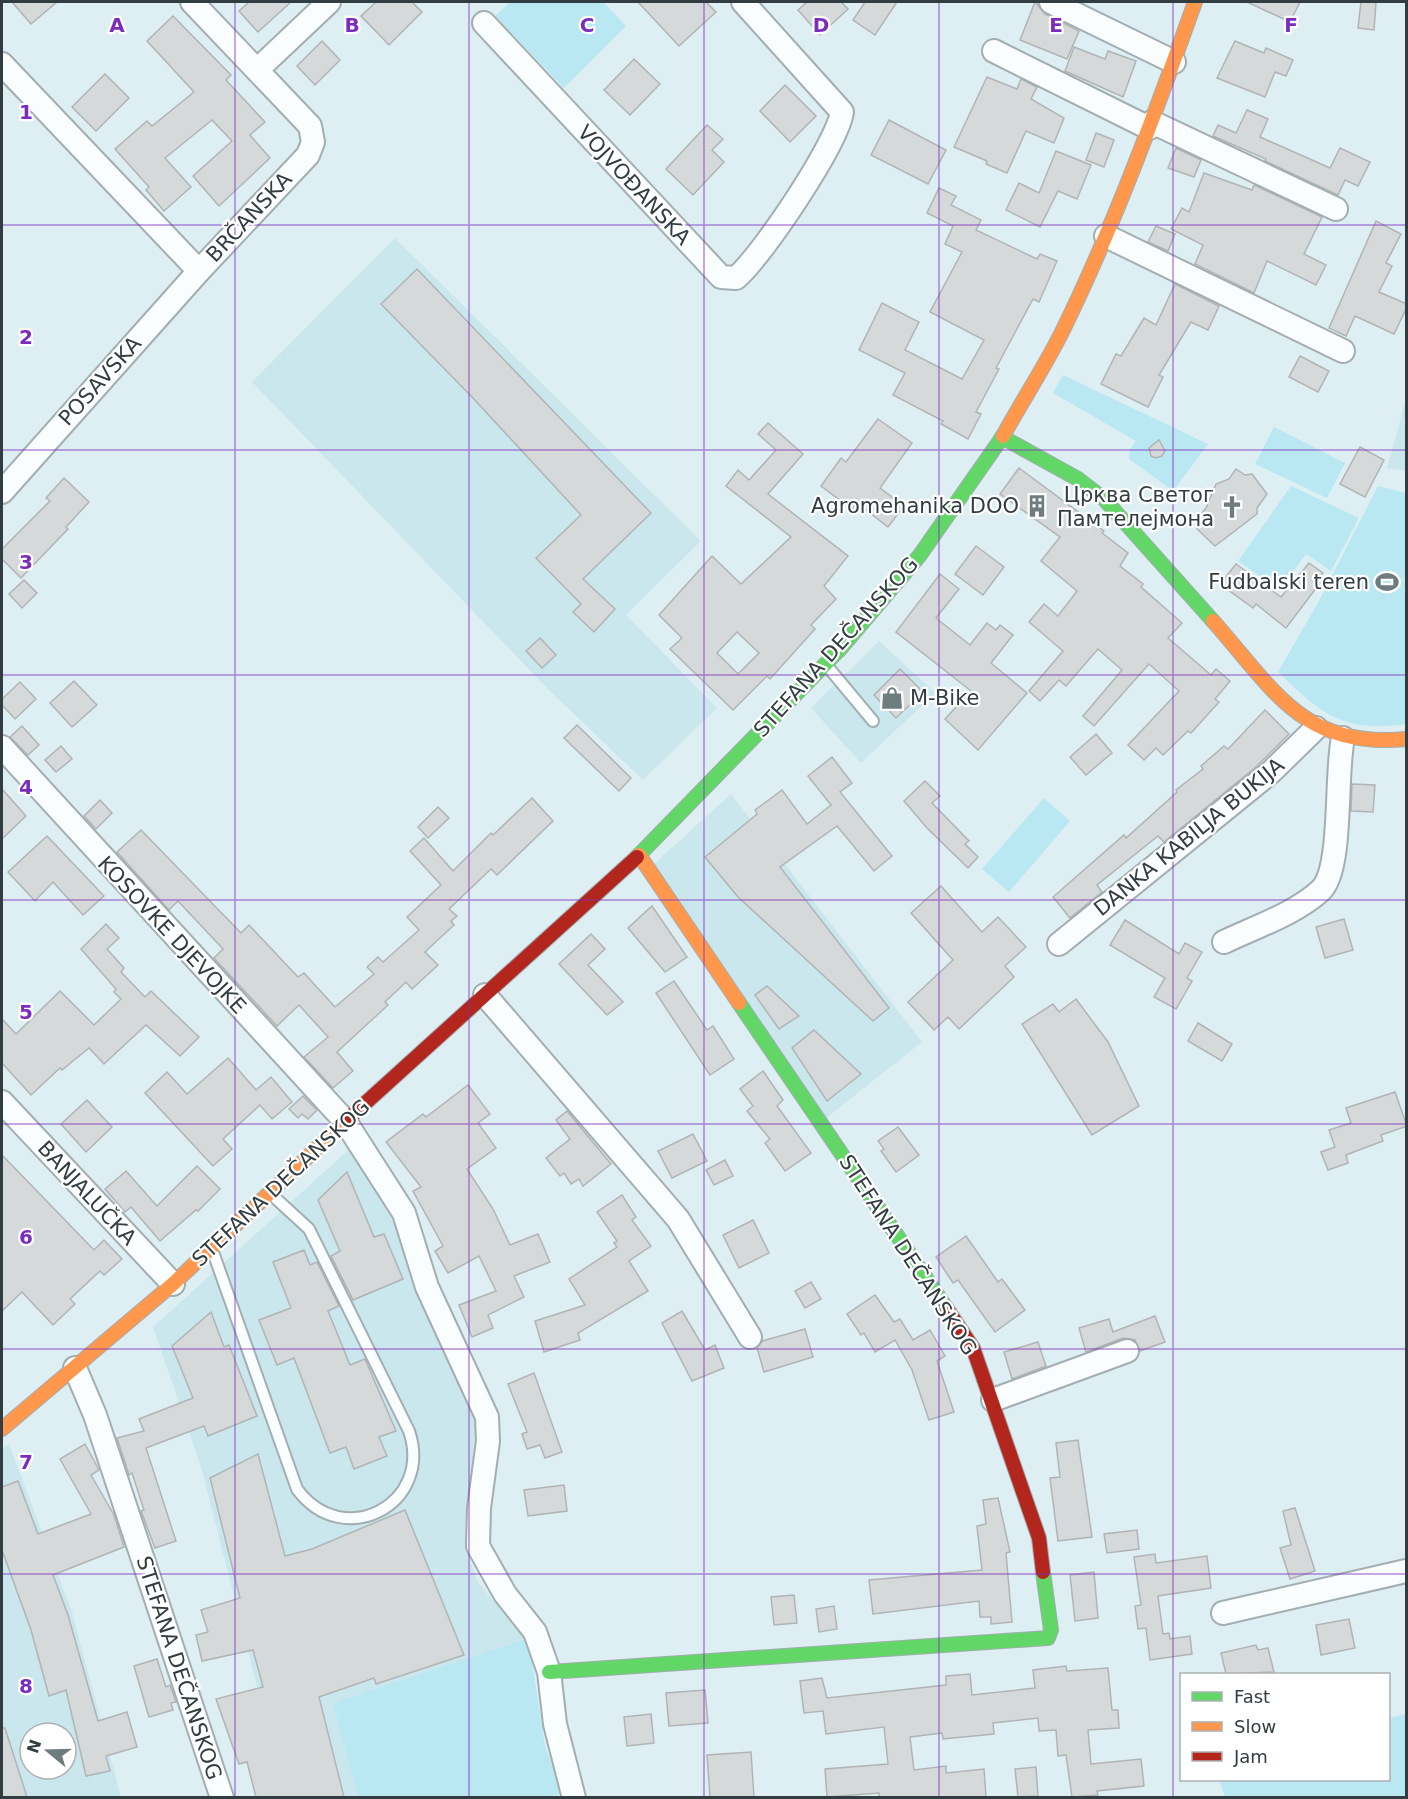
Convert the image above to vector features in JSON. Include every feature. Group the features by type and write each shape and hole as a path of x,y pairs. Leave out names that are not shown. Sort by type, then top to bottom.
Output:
{"street":[{"name":"BRČANSKA","path":"2,64 199,271 308,155 314,142 310,126 192,2"},
{"path":"256,70 329,2"},
{"name":"VOJVOĐANSKA","path":"484,23 720,277 736,278 746,269 784,216 830,144 840,125 842,112 743,2"},
{"path":"1051,2 1174,62"},
{"name":"STEFANA DEČANSKOG","path":"2,1429 212,1249 345,1121 639,855 826,664 921,555 1002,437 1061,333 1106,236 1195,2"},
{"path":"994,51 1336,209"},
{"path":"1106,236 1343,351"},
{"name":"POSAVSKA","path":"2,492 199,271"},
{"path":"1002,437 1078,479 1104,499 1285,703 1316,728 1343,738 1379,743 1407,739"},
{"name":"DANKA KABILJA BUKIJA","path":"1059,944 1270,772 1316,728"},
{"path":"1224,942 1284,913 1320,891 1329,880 1334,856 1338,758 1343,738"},
{"name":"KOSOVKE DJEVOJKE","path":"2,747 345,1121 404,1213 427,1287 487,1417 488,1441 479,1508 478,1546 505,1594 535,1632 549,1672 555,1724 574,1797"},
{"name":"STEFANA DEČANSKOG","path":"549,1672 1048,1638 1051,1630 1039,1538 974,1348 639,855"},
{"path":"485,995 678,1219 750,1337"},
{"name":"BANJALUČKA","path":"2,1102 173,1284"},
{"path":"993,1400 1127,1351"},
{"name":"STEFANA DEČANSKOG","path":"75,1368 98,1426 222,1797"},
{"path":"1223,1613 1407,1571"}],"lane":[{"path":"826,664 873,721"},
{"path":"212,1249 297,1490 313,1507 341,1518 364,1517 387,1507 400,1495 411,1473 414,1449 409,1431 309,1229 270,1193"}],"shaded area":[{"path":"510,2 603,2 626,26 564,88 495,16"},
{"path":"395,238 701,541 626,615 717,708 643,780 550,691 252,382"},
{"path":"1063,375 1208,444 1173,491 1129,459 1129,451 1136,441 1053,393"},
{"path":"1406,399 1406,471 1387,468"},
{"path":"1274,427 1345,463 1327,498 1255,464"},
{"path":"1291,486 1359,518 1331,571 1306,554 1279,590 1238,561"},
{"path":"1378,486 1406,493 1406,724 1365,726 1349,723 1321,709 1278,672 1319,601"},
{"path":"879,641 935,693 861,763 811,708"},
{"path":"731,794 922,1042 815,1127 645,872"},
{"path":"1044,798 1070,821 1009,892 982,869"},
{"path":"354,1145 396,1218 477,1411 481,1435 468,1554 477,1581 525,1639 334,1703 358,1797 285,1797 201,1467 153,1327"},
{"path":"9,1444 72,1612 121,1797 2,1798 2,1449"},
{"path":"525,1639 530,1648 545,1746 563,1794 537,1798 358,1797 333,1703"},
{"path":"1406,1714 1406,1797 1225,1797 1219,1781 1390,1781 1390,1718"}],"building":[{"path":"12,2 57,2 31,24"},
{"path":"249,2 291,2 258,32 239,11"},
{"path":"376,2 412,2 422,12 389,45 361,16"},
{"path":"638,2 706,2 716,12 679,46"},
{"path":"807,2 841,2 848,9 820,35 798,10"},
{"path":"865,2 897,2 875,35 853,20"},
{"path":"1035,2 1045,14 1079,31 1067,59 1020,40"},
{"path":"1247,2 1300,2 1290,22"},
{"path":"1361,2 1376,2 1374,30 1358,28"},
{"path":"173,16 231,75 226,80 265,122 250,135 270,158 219,206 193,176 232,141 212,120 165,158 191,187 164,211 146,190 149,187 115,149 147,121 152,126 194,92 147,41"},
{"path":"322,41 340,60 315,85 297,66"},
{"path":"1235,41 1264,53 1266,48 1293,60 1286,76 1275,72 1265,97 1217,78"},
{"path":"1074,47 1105,59 1108,51 1136,61 1123,97 1065,71"},
{"path":"634,59 660,84 630,115 604,90"},
{"path":"105,74 129,98 96,131 72,107"},
{"path":"987,77 1017,89 1021,79 1037,87 1031,99 1064,118 1054,143 1026,131 1007,173 986,164 987,161 954,147"},
{"path":"785,85 816,116 790,142 760,111"},
{"path":"1247,110 1268,119 1260,137 1330,168 1340,148 1370,162 1358,186 1345,180 1338,195 1265,161 1266,159 1213,136 1218,125 1236,133"},
{"path":"889,120 946,150 928,184 871,155"},
{"path":"707,125 723,139 712,150 724,162 693,195 666,169"},
{"path":"1096,133 1114,140 1104,167 1086,160"},
{"path":"1176,148 1201,160 1194,177 1168,168"},
{"path":"1056,151 1091,165 1077,199 1058,191 1040,227 1006,210 1019,183 1039,193"},
{"path":"1204,173 1252,190 1254,185 1322,217 1304,254 1326,265 1316,285 1267,261 1254,293 1195,264 1203,245 1171,229 1182,208 1189,212"},
{"path":"939,188 956,196 951,205 981,220 976,230 1037,259 1040,254 1057,261 1039,302 1033,299 996,368 999,369 976,412 981,414 968,439 941,424 943,421 893,395 905,373 859,350 882,303 919,322 905,350 962,379 984,340 930,312 962,252 945,244 953,226 927,213"},
{"path":"1376,221 1401,234 1386,263 1392,266 1379,292 1407,304 1407,307 1394,334 1355,316 1346,336 1329,328"},
{"path":"1156,226 1175,234 1168,251 1148,242"},
{"path":"417,269 651,513 583,579 615,609 594,632 573,612 581,604 536,558 581,515 472,397 381,304"},
{"path":"1175,284 1219,306 1208,330 1191,322 1159,375 1163,377 1148,407 1101,384 1116,354 1121,356 1144,318 1156,325"},
{"path":"1300,356 1329,371 1318,392 1289,377"},
{"path":"878,419 912,443 880,488 904,506 888,527 857,503 852,509 821,486 841,458 846,462"},
{"path":"768,423 803,454 768,494 848,556 824,586 836,599 811,625 815,629 770,679 767,676 733,710 670,649 682,638 659,615 712,556 741,584 791,537 726,486 738,470 749,480 776,450 758,434","holes":["737,632 759,653 738,674 717,653"]},
{"path":"1159,440 1165,451 1162,456 1155,458 1151,456 1149,448"},
{"path":"1360,447 1384,460 1365,497 1340,484"},
{"path":"1019,468 1104,531 1102,533 1128,553 1120,566 1143,584 1141,587 1182,623 1168,638 1211,675 1216,669 1230,681 1215,699 1219,702 1191,733 1188,731 1163,755 1156,748 1144,760 1128,745 1179,691 1149,664 1094,726 1083,716 1122,670 1098,649 1066,686 1059,680 1040,701 1029,691 1063,651 1029,622 1044,604 1058,616 1077,591 1041,561 1060,537 1000,494"},
{"name":"Црква Светог Памтелејмона","path":"1236,469 1245,475 1252,474 1267,494 1257,508 1257,514 1215,546 1197,529 1197,519 1206,508 1216,484 1229,479"},
{"path":"64,478 89,502 66,527 68,529 21,578 2,559 2,549 50,501 46,498"},
{"path":"976,546 1004,567 983,595 955,574"},
{"path":"1309,563 1323,573 1318,581 1320,583 1286,628 1256,604 1253,608 1220,584 1236,564 1281,597"},
{"path":"940,574 959,589 936,618 970,645 987,623 996,630 1000,625 1013,635 991,663 1027,693 978,750 945,719 971,691 896,632"},
{"path":"24,580 37,593 22,608 9,594"},
{"path":"540,638 556,655 542,668 526,651"},
{"path":"900,669 923,692 896,718 874,695"},
{"path":"74,681 97,705 72,727 50,703"},
{"path":"20,682 36,699 15,719 2,705 2,699"},
{"path":"1265,710 1289,734 1257,766 1164,842 1158,836 1097,885 1102,892 1070,918 1053,897 1124,835 1126,838 1177,792 1176,790 1203,769 1201,766 1224,746 1228,749"},
{"path":"577,725 631,778 619,791 564,738"},
{"path":"22,726 39,745 28,755 10,737"},
{"path":"1096,734 1112,753 1086,775 1070,757"},
{"path":"61,746 72,759 56,772 45,760"},
{"path":"832,757 852,783 840,792 892,856 874,871 837,826 780,867 889,1008 873,1021 738,897 705,857 757,814 755,810 782,790 807,824 831,805 808,776"},
{"path":"925,781 940,796 932,803 969,841 965,844 978,857 968,868 927,828 904,801"},
{"path":"1352,784 1375,785 1373,812 1351,811"},
{"path":"2,789 26,816 2,839"},
{"path":"532,798 553,821 497,875 491,869 449,909 457,916 451,921 454,925 425,952 438,965 412,989 406,982 385,1002 388,1005 337,1052 353,1071 333,1088 304,1057 328,1037 299,1005 277,1026 214,958 223,949 178,901 169,910 117,852 141,830 241,933 249,925 298,977 304,973 335,1007 374,974 367,967 378,957 383,962 419,930 407,917 441,885 410,851 424,838 453,871 491,833 493,835"},
{"path":"100,800 112,813 96,829 84,816"},
{"path":"438,807 449,818 428,838 418,827"},
{"path":"47,836 104,896 83,915 53,882 35,901 8,872"},
{"path":"941,886 982,932 998,917 1026,947 1005,966 1014,977 959,1029 948,1017 934,1030 908,1002 953,960 911,913"},
{"path":"652,906 687,957 665,972 628,928"},
{"path":"1344,919 1353,950 1325,958 1316,927"},
{"path":"1125,920 1179,954 1185,943 1202,952 1187,978 1192,981 1176,1009 1154,997 1165,978 1110,945"},
{"path":"106,924 119,938 107,949 124,968 121,972 145,997 151,991 199,1037 180,1056 146,1025 104,1064 89,1048 62,1070 60,1068 31,1095 2,1063 2,1019 16,1034 60,991 94,1025 121,999 114,992 116,989 81,949"},
{"path":"591,934 605,949 588,965 623,1002 607,1015 559,964"},
{"path":"674,981 707,1030 713,1026 734,1059 710,1075 656,993"},
{"path":"767,986 799,1016 779,1029 755,995"},
{"path":"1076,999 1108,1042 1139,1106 1092,1135 1022,1024 1053,1004 1059,1012"},
{"path":"1198,1023 1232,1044 1222,1061 1188,1041"},
{"path":"814,1030 861,1074 827,1101 792,1048"},
{"path":"228,1058 256,1090 271,1077 292,1102 272,1119 260,1105 223,1139 232,1149 213,1166 145,1093 167,1072 187,1094"},
{"path":"763,1071 783,1100 777,1106 811,1153 785,1171 765,1143 770,1139 747,1111 753,1106 740,1089"},
{"path":"468,1085 490,1114 478,1123 496,1148 467,1169 493,1209 510,1245 538,1234 550,1262 514,1276 524,1297 488,1315 493,1328 472,1337 459,1305 496,1291 479,1256 448,1273 435,1251 443,1246 413,1191 421,1187 386,1142 423,1114 426,1117"},
{"path":"1395,1092 1407,1126 1381,1135 1383,1141 1346,1155 1348,1163 1328,1170 1321,1152 1335,1147 1329,1130 1351,1123 1346,1108"},
{"path":"303,1096 317,1110 308,1119 302,1114 298,1118 289,1109"},
{"path":"87,1100 112,1127 86,1152 61,1124"},
{"path":"567,1111 611,1164 583,1186 579,1179 571,1184 564,1173 560,1176 546,1158 570,1139 556,1120"},
{"path":"898,1127 919,1155 896,1172 881,1151 884,1149 878,1141"},
{"path":"693,1134 707,1161 672,1178 658,1151"},
{"path":"2,1155 94,1250 104,1240 122,1259 104,1275 100,1271 70,1299 75,1304 53,1325 22,1292 2,1311"},
{"path":"725,1160 733,1176 714,1185 706,1170"},
{"path":"197,1166 220,1189 198,1211 196,1210 160,1241 131,1207 125,1212 105,1189 126,1171 157,1206"},
{"path":"347,1172 374,1237 384,1234 403,1279 353,1300 331,1256 340,1251 318,1200"},
{"path":"622,1195 636,1217 632,1220 651,1246 629,1261 648,1291 578,1333 580,1340 544,1352 535,1321 585,1305 569,1279 617,1247 614,1243 617,1241 597,1212"},
{"path":"753,1220 769,1253 739,1268 723,1235"},
{"path":"966,1236 998,1282 1002,1279 1025,1310 995,1332 958,1280 953,1283 936,1257"},
{"path":"304,1250 310,1265 317,1262 339,1306 328,1311 350,1365 365,1359 396,1431 379,1437 387,1456 354,1469 346,1447 330,1453 294,1358 277,1365 259,1320 291,1308 273,1262"},
{"path":"811,1282 821,1299 805,1308 795,1291"},
{"path":"875,1295 894,1322 900,1319 913,1340 930,1330 945,1356 937,1361 954,1412 929,1420 912,1370 895,1340 875,1352 864,1333 861,1335 847,1314"},
{"path":"682,1311 705,1350 715,1345 724,1368 692,1381 662,1323"},
{"path":"211,1312 224,1347 229,1345 257,1416 208,1436 204,1426 146,1448 176,1541 155,1548 141,1511 144,1510 132,1473 129,1475 117,1438 144,1431 139,1419 193,1398 172,1346"},
{"path":"1155,1316 1165,1342 1140,1351 1135,1340 1123,1338 1086,1352 1079,1328 1109,1319 1113,1332"},
{"path":"805,1329 813,1357 764,1372 757,1348 762,1341"},
{"path":"1038,1342 1046,1366 1012,1379 1004,1352"},
{"path":"534,1373 562,1452 545,1458 540,1445 527,1449 522,1434 527,1432 508,1384"},
{"path":"1078,1440 1092,1537 1058,1541 1050,1478 1060,1477 1056,1443"},
{"path":"85,1444 99,1470 91,1475 114,1515 124,1547 53,1575 68,1615 98,1721 127,1712 137,1747 106,1756 110,1771 86,1776 78,1742 78,1721 73,1721 66,1690 49,1696 31,1630 2,1550 2,1487 18,1481 38,1534 91,1514 60,1459"},
{"path":"258,1454 285,1556 312,1549 405,1510 464,1655 376,1684 374,1678 319,1697 344,1797 256,1797 247,1762 239,1764 216,1699 263,1687 253,1650 202,1661 196,1635 208,1632 201,1610 240,1598 210,1478"},
{"path":"564,1485 567,1511 528,1516 524,1490"},
{"path":"998,1498 1010,1552 1006,1553 1012,1622 991,1624 991,1617 980,1617 979,1601 873,1614 869,1580 982,1570 977,1526 986,1524 983,1500"},
{"path":"1295,1508 1315,1571 1290,1579 1280,1548 1291,1545 1283,1511"},
{"path":"1137,1530 1139,1549 1107,1553 1104,1534"},
{"path":"1155,1554 1156,1563 1207,1556 1211,1588 1158,1596 1163,1634 1169,1633 1170,1639 1190,1636 1192,1654 1150,1660 1146,1628 1138,1629 1135,1606 1141,1605 1134,1557"},
{"path":"1094,1572 1098,1618 1075,1621 1070,1575"},
{"path":"794,1595 797,1623 774,1625 771,1597"},
{"path":"834,1606 837,1629 819,1632 816,1609"},
{"path":"1349,1619 1355,1648 1321,1655 1316,1625"},
{"path":"1256,1645 1258,1650 1268,1648 1274,1672 1226,1673 1221,1653"},
{"path":"157,1659 166,1687 170,1685 176,1702 171,1703 173,1710 149,1717 134,1666"},
{"path":"1066,1666 1067,1671 1108,1668 1112,1710 1118,1710 1119,1728 1088,1730 1091,1764 1141,1759 1144,1786 1097,1791 1098,1795 1072,1797 1066,1755 1058,1756 1056,1730 1039,1731 1038,1718 993,1723 994,1734 943,1739 942,1733 910,1737 914,1770 946,1766 946,1773 984,1769 986,1797 879,1797 879,1793 827,1797 825,1769 888,1764 884,1727 826,1734 823,1711 804,1713 800,1681 822,1678 827,1698 946,1685 946,1676 970,1674 972,1695 1035,1688 1033,1670"},
{"path":"705,1690 708,1723 669,1726 666,1693"},
{"path":"651,1714 654,1743 627,1746 624,1717"},
{"path":"2,1728 5,1728 18,1769 18,1781 22,1781 27,1797 2,1797"},
{"path":"751,1752 754,1797 710,1797 707,1755"},
{"path":"1036,1767 1038,1796 1018,1797 1015,1769"}],"traffic: fast":[{"path":"637,857 840,649 920,555 1003,436"},
{"path":"1002,437 1078,479 1104,499 1213,621"},
{"path":"739,1003 947,1309"},
{"path":"549,1672 1048,1638 1051,1630 1043,1572"}],"traffic: slow":[{"path":"1003,436 1055,345 1081,292 1149,128 1195,2"},
{"path":"1213,621 1274,691 1294,710 1316,724 1341,734 1371,740 1406,739"},
{"path":"639,855 739,1003"},
{"path":"2,1429 173,1284 350,1117"}],"traffic: jam":[{"path":"350,1117 637,857"},
{"path":"947,1309 973,1348 1039,1538 1043,1572"}],"place":[{"name":"Agromehanika DOO","path":"1037,506"},
{"name":"Црква Светог Памтелејмона","path":"1232,507"},
{"name":"Fudbalski teren","path":"1387,582"},
{"name":"M-Bike","path":"892,698"}]}
